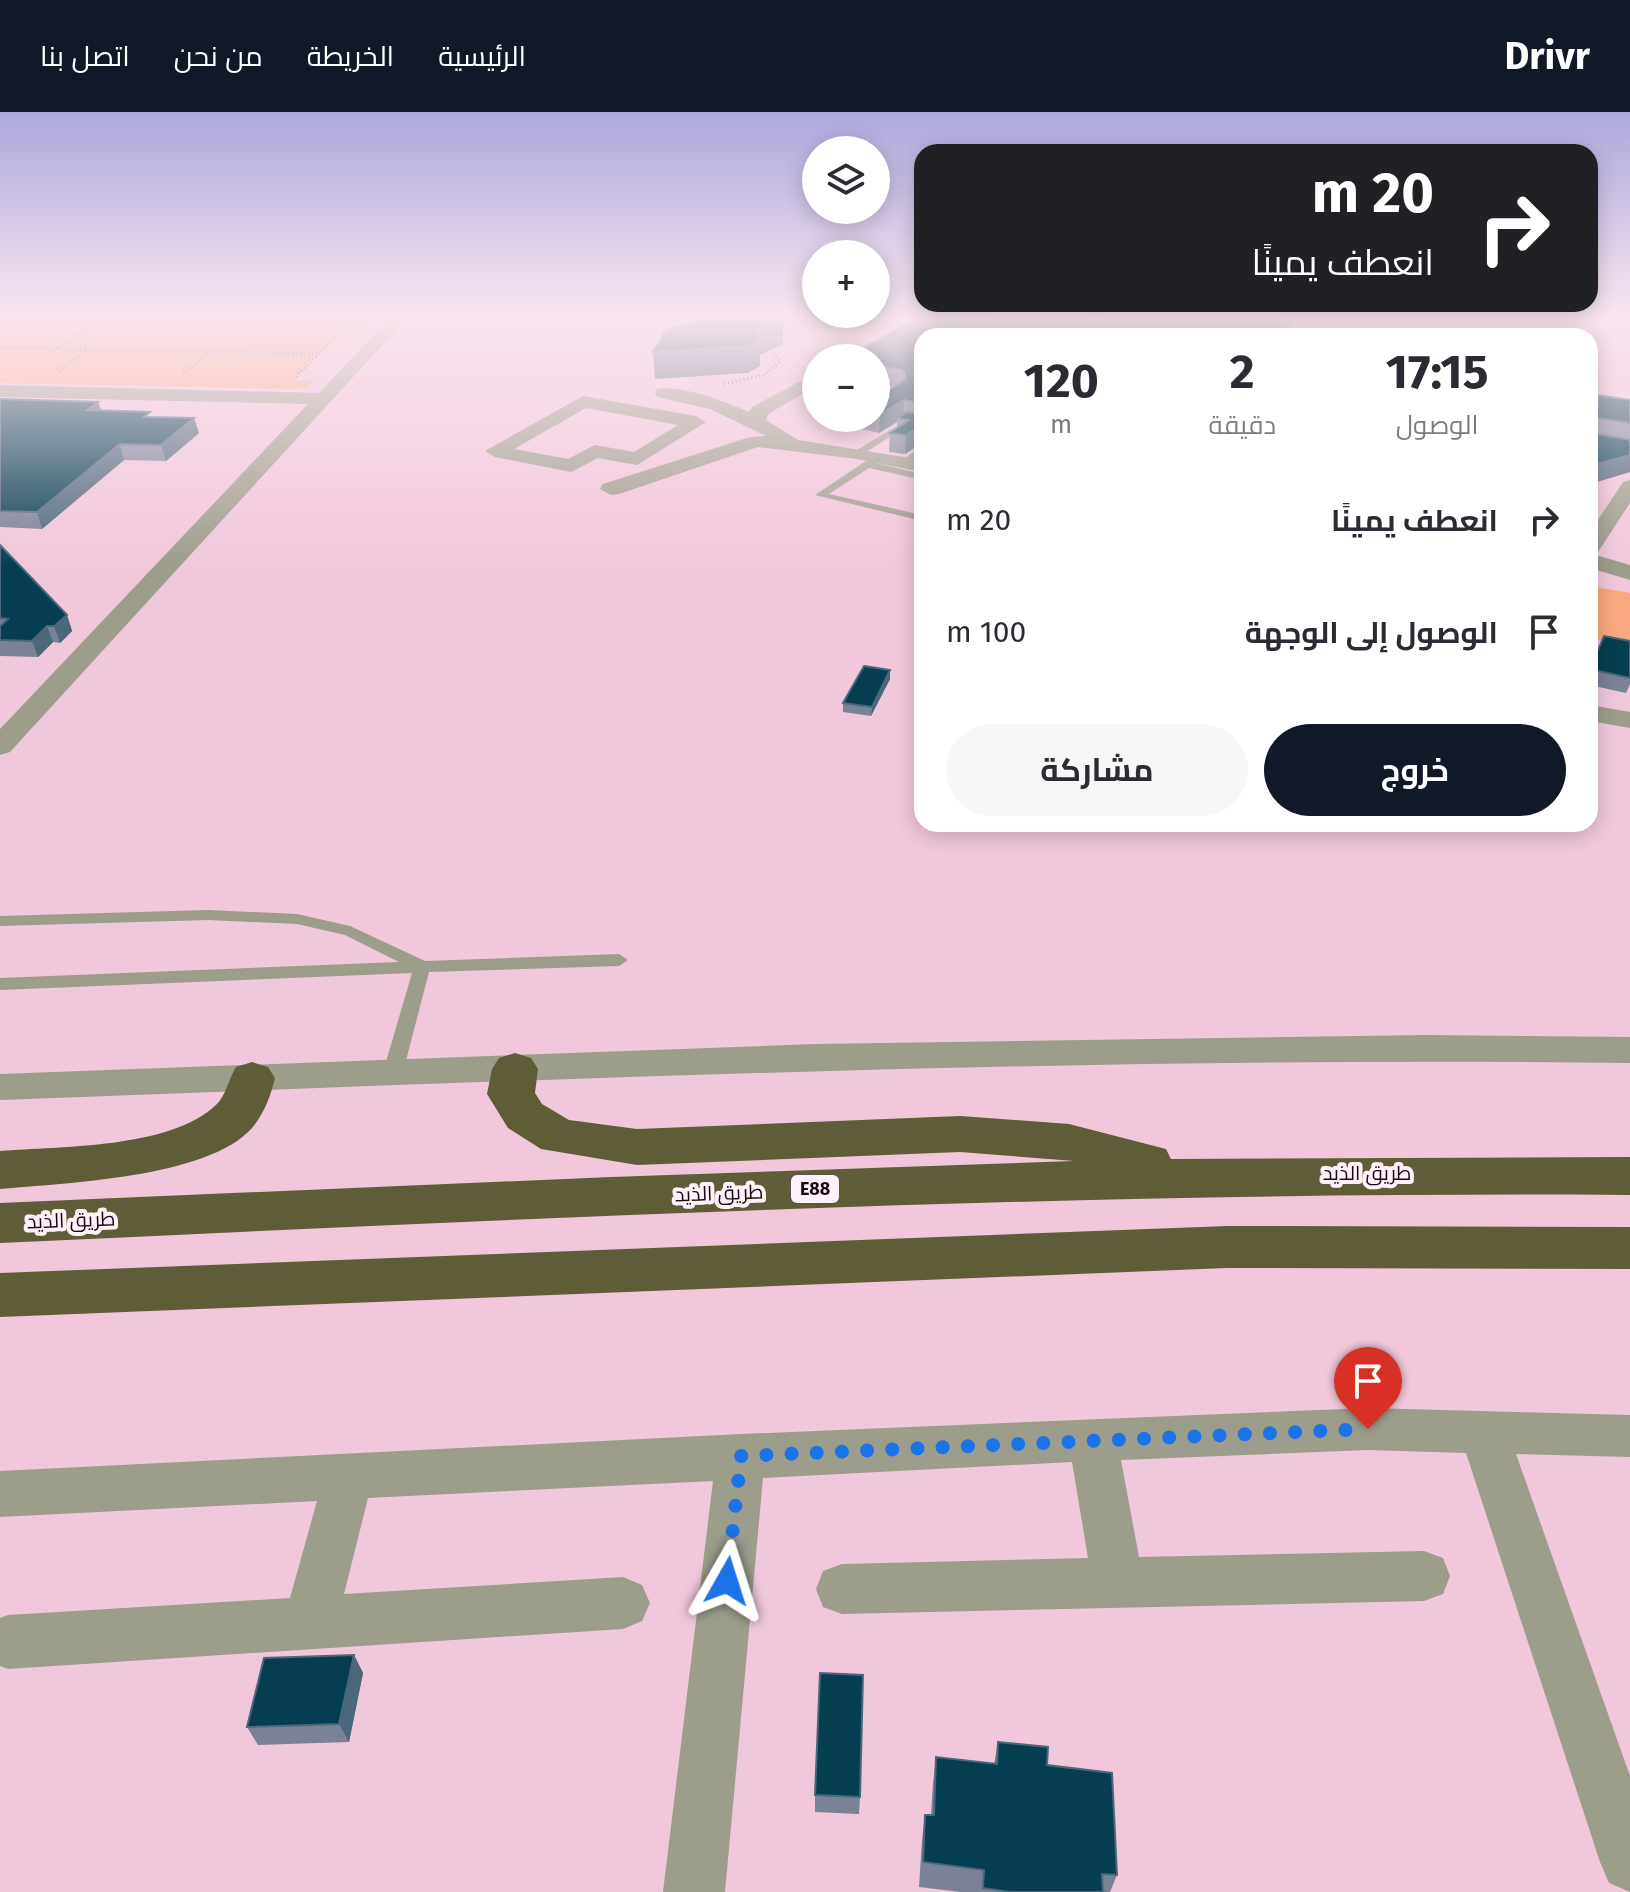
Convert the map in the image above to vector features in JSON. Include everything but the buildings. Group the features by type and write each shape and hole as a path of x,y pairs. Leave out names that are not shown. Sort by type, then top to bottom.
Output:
{"highway":[{"path":"515,1069 511,1094 525,1116 558,1136 637,1147 960,1134 1069,1142 1201,1175"},
{"path":"0,1170 115,1158 171,1148 211,1136 233,1119 245,1101 252,1078"},
{"name":"طريق الذيد","path":"0,1223 1201,1175 1442,1173 1630,1176"},
{"path":"0,1295 1196,1248 1630,1248"}],"street":[{"path":"0,746 321,400"},
{"path":"701,400 716,403 756,420 793,445"},
{"path":"756,420 759,411 778,400"},
{"path":"524,451 571,466 595,451 637,459 683,430 696,422 583,402 495,451 524,451 564,453 588,439 629,446 661,426 683,430 757,441 793,445 913,465"},
{"path":"611,489 757,441"},
{"path":"1598,537 1630,486"},
{"path":"1598,563 1630,573"},
{"path":"1598,582 1630,588"},
{"path":"1598,714 1630,720"},
{"path":"0,1087 1120,1049 1341,1046 1630,1050"},
{"path":"0,1494 741,1456 1368,1429 1630,1436"},
{"path":"1484,1433 1630,1862"},
{"path":"1093,1440 1118,1583"},
{"path":"694,1892 741,1456"},
{"path":"310,1623 348,1477"},
{"path":"842,1589 1424,1576"},
{"path":"8,1642 623,1603"}],"lane":[{"path":"914,426 905,424 820,495 914,516"},
{"path":"868,458 914,474"},
{"path":"0,921 208,915 297,919 350,931 422,967"},
{"path":"0,984 619,960"},
{"path":"393,1072 422,967"}],"shaded area":[{"path":"1598,587 1630,593 1630,646 1598,640"}],"route":[{"path":"727,1581 741,1456 1368,1429"}]}
